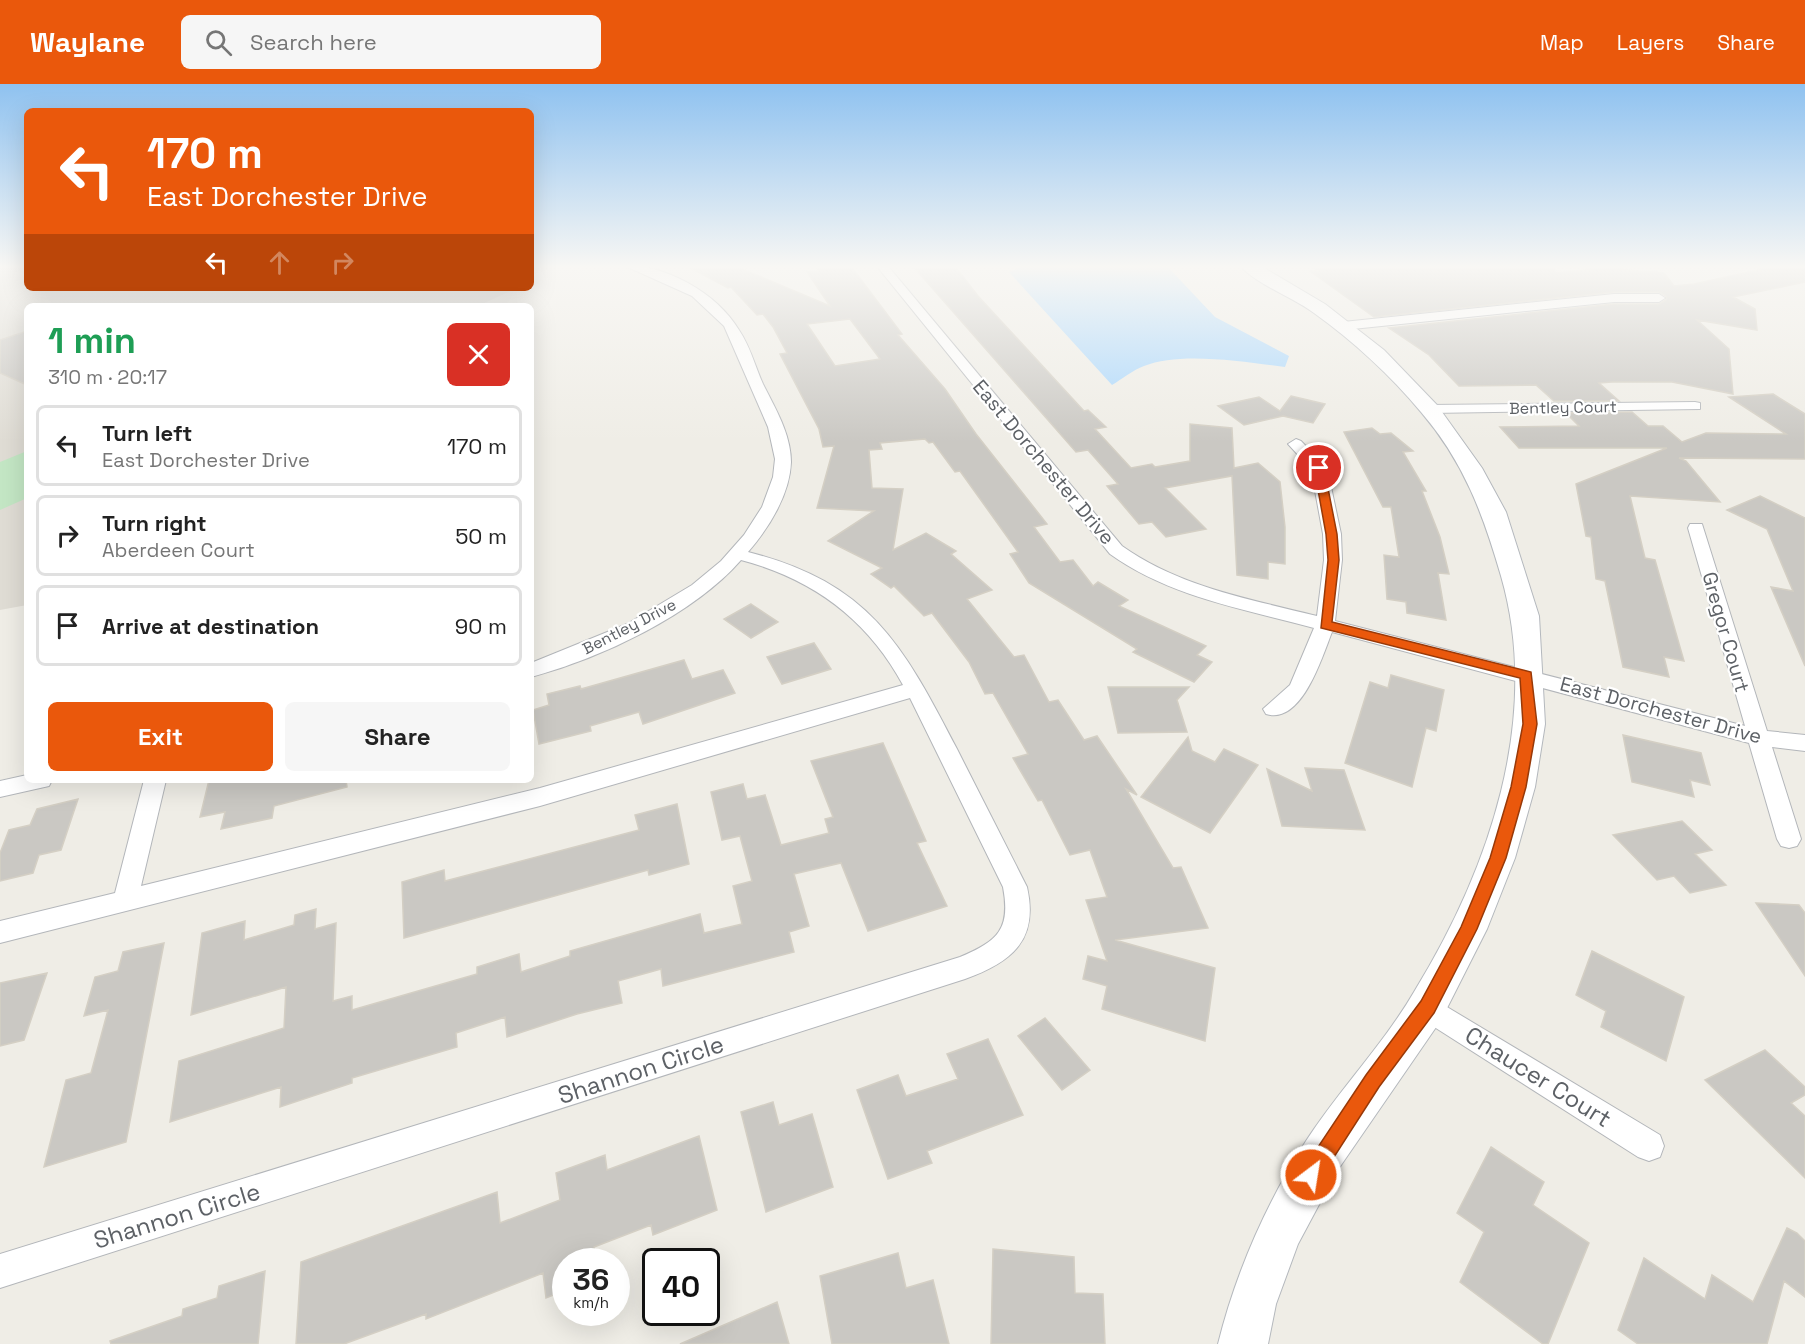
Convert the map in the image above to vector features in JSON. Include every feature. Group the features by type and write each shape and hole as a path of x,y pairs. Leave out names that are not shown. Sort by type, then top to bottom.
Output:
{"street":[{"name":"Bentley Drive","path":"534,669 587,649 644,623 690,594 737,554 765,517 779,483 783,459 777,429 729,324"},
{"name":"East Dorchester Drive","path":"929,324 1116,550 1136,564 1186,588 1526,675 1756,737 1805,743"},
{"path":"1243,1344 1252,1304 1279,1232 1322,1156 1427,1007 1469,929 1498,858 1519,787 1530,724 1526,675 1526,616 1497,521 1471,468 1430,409 1410,386 1340,324"},
{"path":"1343,326 1364,324"},
{"name":"Bentley Court","path":"1430,409 1695,406"},
{"path":"1273,709 1299,689 1325,625 1334,560 1332,534 1319,468 1296,444"},
{"name":"Gregor Court","path":"1696,528 1756,737 1789,839"},
{"name":"Shannon Circle","path":"0,1271 965,968 1003,949 1012,938 1020,913 1015,887 915,688 889,645 862,615 797,573 773,563 737,554"},
{"path":"0,932 540,797 915,688"},
{"path":"0,789 27,783"},
{"path":"125,902 154,783"},
{"name":"Chaucer Court","path":"1427,1007 1649,1146"}],"shaded area":[{"path":"0,324 24,324 24,606 0,610"}],"green space":[{"path":"24,452 24,499 0,510 0,462"}],"water":[{"path":"1056,324 1228,324 1289,356 1285,367 1213,359 1176,359 1144,366 1112,385"}],"building":[{"path":"771,324 809,324 835,366 880,359 854,324 894,324 902,334 898,335 945,389 976,434 1047,524 1034,527 1060,562 1073,560 1093,586 1098,582 1128,600 1119,606 1206,646 1197,655 1212,662 1194,682 1133,652 1137,649 1029,583 1010,554 1018,552 960,471 955,472 933,442 929,443 925,439 880,443 882,449 869,450 872,488 903,489 893,550 926,533 956,551 951,554 992,590 967,599 1014,657 1024,655 1049,702 1058,700 1084,740 1097,736 1137,795 1126,789 1173,868 1181,867 1208,928 1115,940 1215,968 1205,1041 1102,1009 1107,986 1083,979 1088,956 1107,961 1086,900 1107,897 1090,850 1070,855 1042,800 1038,801 1013,758 1028,754 993,693 985,694 969,662 932,613 924,616 894,586 891,588 871,574 882,568 828,541 874,511 817,508 834,446 823,447 819,429 780,354 787,353"},
{"path":"964,324 1004,324 1084,411 1088,410 1106,427 1095,429 1131,468 1152,464 1155,467 1190,461 1190,424 1232,428 1234,468 1258,463 1280,482 1285,527 1285,564 1268,562 1268,579 1237,575 1232,476 1165,488 1206,529 1166,537 1152,522 1139,524 1107,486 1118,484 1088,450 1076,452"},
{"path":"1428,324 1701,324 1729,349 1733,394 1672,382 1612,382 1599,383 1619,401 1554,401 1536,385 1459,386 1429,355 1389,328"},
{"path":"1720,324 1756,324 1757,330"},
{"path":"24,332 24,384 0,373 0,340"},
{"path":"1773,394 1805,414 1805,459 1679,458 1686,461 1720,502 1630,496 1645,558 1655,560 1684,661 1664,657 1669,677 1623,667 1605,581 1596,579 1591,537 1586,536 1576,484 1667,448 1519,448 1500,427 1579,426 1566,413 1632,412 1648,426 1663,426 1682,442 1706,433 1786,434 1729,397"},
{"path":"1291,396 1325,404 1313,423 1283,416 1244,425 1218,406 1259,397 1280,411"},
{"path":"1372,428 1380,434 1391,433 1413,451 1403,452 1426,491 1422,491 1440,537 1449,574 1438,573 1446,620 1407,613 1406,602 1387,599 1384,555 1399,557 1391,507 1383,507 1344,432"},
{"path":"1760,496 1805,518 1805,666 1771,587 1793,591 1767,529 1727,510"},
{"path":"751,604 778,622 751,638 724,619"},
{"path":"814,643 831,669 782,684 767,657"},
{"path":"684,660 692,679 723,670 735,693 643,724 639,712 590,726 591,731 539,744 534,710 549,705 547,694 580,686 581,689"},
{"path":"1391,675 1444,690 1436,731 1426,728 1412,787 1345,763 1370,682 1388,688"},
{"path":"1108,687 1189,687 1177,700 1187,732 1118,733"},
{"path":"1623,735 1701,753 1710,785 1690,780 1694,797 1632,782"},
{"path":"1188,737 1192,751 1215,762 1224,749 1258,765 1210,833 1141,797"},
{"path":"883,743 926,841 917,843 947,906 868,931 841,863 794,874 809,926 789,932 794,952 663,986 661,969 618,981 622,1003 577,1014 507,1037 505,1017 456,1033 457,1047 352,1078 352,1083 280,1107 281,1087 170,1122 179,1061 284,1028 286,987 191,1015 202,933 245,921 244,940 294,925 295,915 316,909 315,929 336,923 333,1001 352,996 352,1010 477,974 477,967 519,954 521,972 570,956 570,951 700,914 704,933 742,924 733,886 752,881 740,836 722,840 711,792 743,784 747,799 765,795 781,845 829,833 825,819 833,817 811,761"},
{"path":"1305,768 1344,770 1365,830 1282,826 1267,769 1312,791"},
{"path":"208,783 346,783 347,787 274,806 272,818 221,829 225,812 200,817"},
{"path":"78,799 61,850 39,855 33,873 0,881 0,853 9,830 30,825 37,809"},
{"path":"677,804 689,864 649,875 648,870 404,938 402,882 444,870 445,881 639,830 635,815"},
{"path":"1682,821 1712,850 1695,854 1726,885 1690,893 1674,876 1657,880 1613,835"},
{"path":"1756,903 1799,905 1805,913 1805,976"},
{"path":"164,943 126,1142 44,1167 66,1080 91,1073 108,1010 84,1016 95,977 118,971 123,952"},
{"path":"1592,951 1684,997 1666,1061 1601,1027 1606,1011 1576,995"},
{"path":"47,973 24,1040 0,1046 0,983"},
{"path":"1045,1018 1090,1070 1062,1090 1018,1036"},
{"path":"988,1039 1023,1115 927,1151 932,1163 888,1179 857,1090 898,1075 906,1096 958,1079 947,1054"},
{"path":"1765,1050 1805,1087 1805,1095 1791,1103 1805,1116 1805,1178 1705,1080"},
{"path":"773,1102 779,1125 812,1114 833,1187 766,1212 741,1112"},
{"path":"699,1136 717,1210 653,1235 651,1225 594,1248 552,1248 552,1296 546,1298 543,1273 426,1319 426,1314 344,1344 296,1344 301,1262 497,1192 500,1223 560,1200 556,1173 605,1155 607,1170"},
{"path":"1491,1147 1544,1182 1533,1205 1589,1243 1548,1344 1543,1344 1460,1282 1484,1232 1457,1213"},
{"path":"1787,1228 1797,1233 1805,1241 1805,1297 1784,1281 1767,1344 1638,1344 1618,1330 1644,1258 1705,1299 1712,1275 1753,1302"},
{"path":"993,1249 1074,1257 1075,1293 1103,1294 1105,1344 991,1344"},
{"path":"898,1253 906,1288 933,1280 949,1344 832,1344 820,1276"},
{"path":"265,1271 258,1344 111,1344 110,1341 182,1316 183,1309 217,1298 219,1286"},
{"path":"777,1302 789,1344 680,1344"}],"route":[{"path":"1311,1175 1373,1081 1427,1007 1469,929 1498,858 1519,787 1530,724 1526,675 1325,625 1334,560 1332,534 1319,468"}]}
